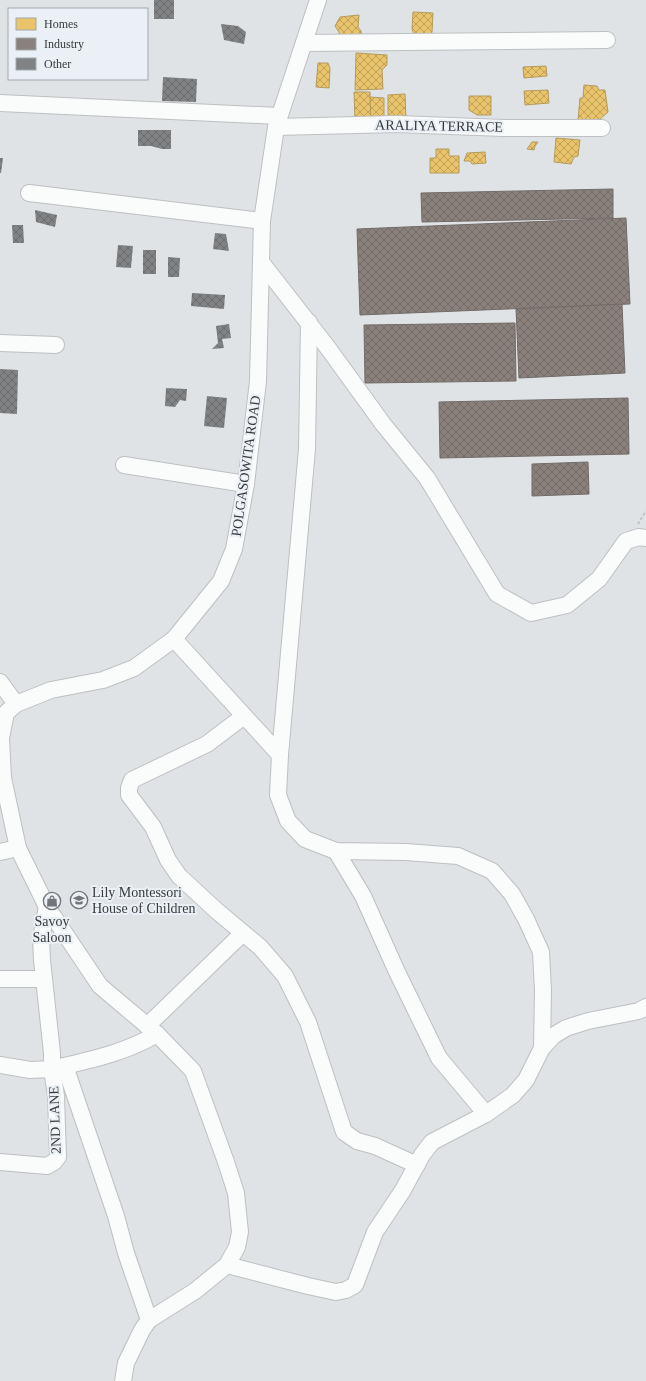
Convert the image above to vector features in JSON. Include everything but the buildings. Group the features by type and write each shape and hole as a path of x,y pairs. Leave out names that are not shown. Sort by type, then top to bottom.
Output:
{"street":[{"name":"POLGASOWITA ROAD","path":"16,704 51,690 103,680 134,668 174,639 221,581 234,549 246,484 258,381 262,221 277,121 318,0"},
{"path":"304,43 607,40"},
{"name":"ARALIYA TERRACE","path":"0,103 277,121 504,128 602,128"},
{"path":"29,193 262,221"},
{"path":"261,262 308,322 383,424 427,478 497,594 531,613 567,604 599,579 626,541 639,537 646,538"},
{"path":"308,322 307,449 280,755 278,795 288,821 305,840 336,851 406,852 458,856 492,871 512,894 526,919 541,952 543,991 542,1048"},
{"path":"0,343 56,345"},
{"path":"124,466 246,484"},
{"path":"174,639 280,755"},
{"path":"0,682 16,704 6,714 1,738 2,779 18,848 47,907 100,986 152,1030 193,1071 236,1193 240,1232 237,1247 228,1265 195,1291 149,1320 142,1330 126,1363 123,1381"},
{"path":"244,716 207,744 132,780 129,788 129,795 153,827 161,847 179,876 217,911 260,947 285,976 308,1022 344,1132 357,1141 374,1146 417,1165"},
{"path":"0,852 18,848"},
{"path":"336,851 364,896 397,972 439,1058 486,1114"},
{"path":"47,907 41,938 52,1054 59,1068 116,1216 126,1253 149,1320"},
{"path":"0,1065 30,1070 59,1068 118,1052 140,1044 243,933"},
{"path":"0,979 44,979"},
{"path":"228,1265 336,1292 346,1290 355,1285 375,1232 403,1190 422,1155 432,1142 486,1114 513,1095 526,1080 542,1048 553,1036 566,1028 588,1021 639,1011 646,1007"},
{"name":"2ND LANE","path":"0,1162 47,1166 54,1162 58,1157 56,1096 59,1068"}],"place":[{"name":"Lily Montessori House of Children","path":"79,900"},
{"name":"Savoy Saloon","path":"52,901"}]}
